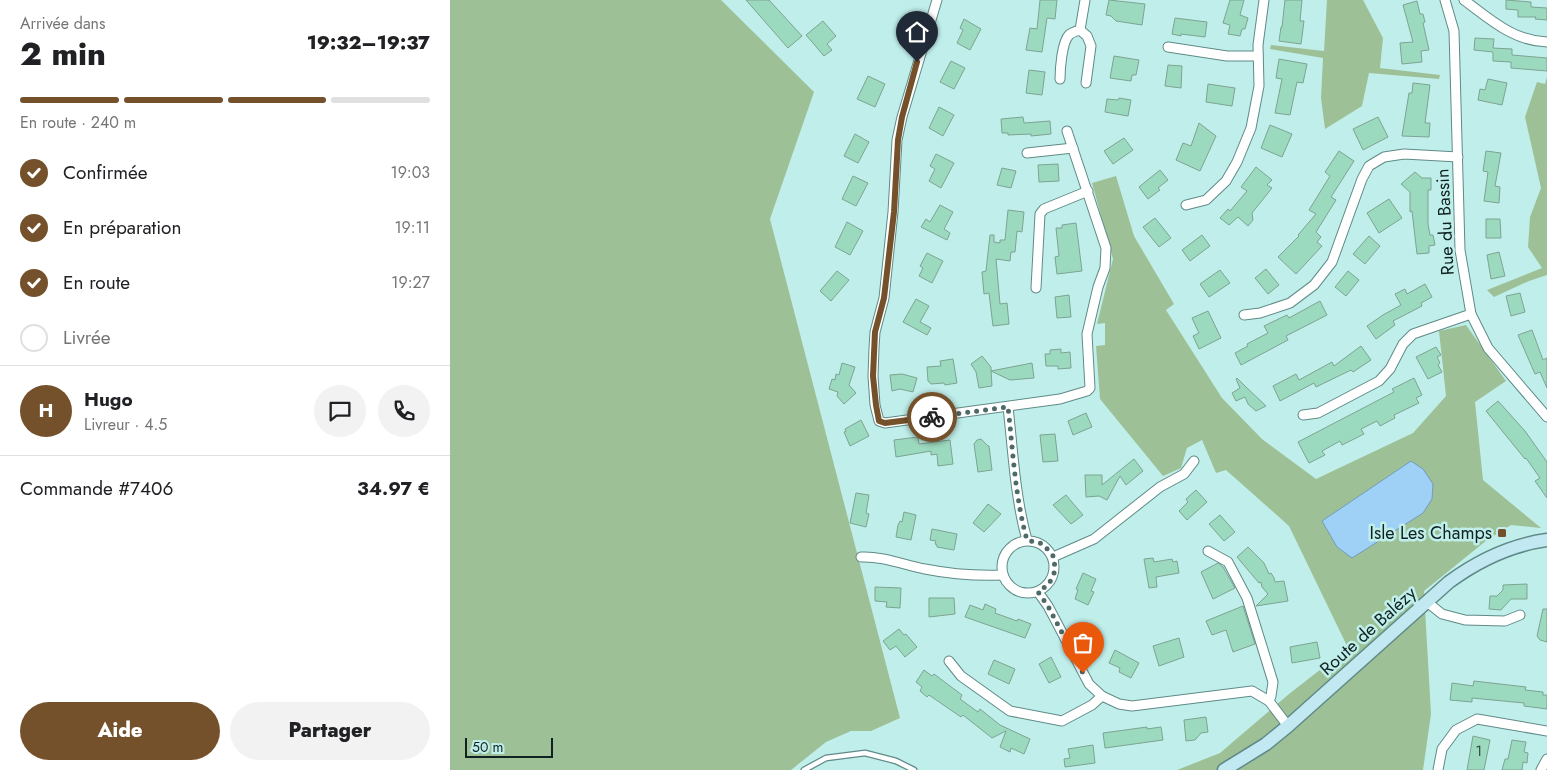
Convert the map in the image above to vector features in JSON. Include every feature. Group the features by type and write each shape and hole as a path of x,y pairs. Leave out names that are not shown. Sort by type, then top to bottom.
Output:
{"main road":[{"name":"Route de Balézy","path":"1224,770 1266,744 1288,726 1449,582 1471,566 1503,550 1547,540"}],"street":[{"path":"937,0 899,132 894,212 884,298 875,332 873,376 879,421 885,423 1060,399 1087,391 1090,388 1087,334 1105,268 1106,248 1067,131"},
{"path":"1080,30 1084,0"},
{"path":"1186,205 1206,200 1226,181 1237,162 1251,128 1259,86 1258,56 1264,0"},
{"name":"Rue du Bassin","path":"1445,0 1454,31 1460,250 1471,314 1488,348 1547,418"},
{"path":"1464,0 1511,34 1533,42 1547,42"},
{"path":"1060,79 1060,67 1066,39 1073,32 1080,30"},
{"path":"1080,30 1087,36 1091,46 1086,83"},
{"path":"1168,47 1227,56 1258,56"},
{"path":"1027,153 1073,148"},
{"path":"1244,315 1260,313 1290,303 1314,285 1332,262 1362,179 1369,166 1384,157 1404,154 1458,157"},
{"path":"1036,288 1040,214 1044,209 1088,191"},
{"path":"1303,414 1318,413 1378,381 1390,369 1403,344 1413,334 1471,314"},
{"path":"1008,407 1017,487 1027,540"},
{"path":"1054,557 1094,539 1160,487 1184,474 1194,461"},
{"path":"1027,540 1043,544 1054,557 1055,571 1049,584 1038,592 1023,593 1010,587 1003,575 1001,563 1006,551 1015,543 1027,540"},
{"path":"1208,551 1228,562 1247,598 1273,682 1269,701"},
{"path":"860,557 873,557 926,570 983,576 1003,575"},
{"path":"1038,592 1048,606 1089,684 1102,696 1119,704 1132,706 1252,691 1269,701 1288,726"},
{"path":"1427,602 1442,614 1465,620 1506,622 1520,615"},
{"path":"949,661 961,676 1010,711 1062,721 1092,705 1102,696"},
{"path":"1438,770 1442,748 1456,730 1477,719 1547,731"},
{"path":"1541,770 1547,759"}],"lane":[{"path":"804,770 826,758 865,753 896,761 914,770"}],"green space":[{"path":"450,0 721,0 814,92 770,219 900,718 871,731 851,731 826,742 791,770 450,770"},
{"path":"1327,0 1363,0 1383,38 1380,68 1440,75 1439,79 1369,73 1362,106 1325,129 1321,98 1323,58 1270,49 1271,45 1324,51"},
{"path":"1547,77 1547,275 1494,297 1487,290 1542,268 1528,247 1530,217 1541,188 1525,117 1537,82 1545,84"},
{"path":"1116,176 1134,236 1174,304 1166,310 1222,398 1262,439 1316,479 1413,433 1446,396 1439,331 1466,325 1506,381 1475,402 1483,480 1541,528 1511,525 1487,540 1424,591 1431,714 1423,770 1177,770 1220,753 1289,694 1348,648 1289,526 1226,470 1216,473 1202,440 1187,448 1181,468 1163,476 1100,399 1096,346 1105,345 1105,323 1097,324 1113,259 1092,183"}],"water":[{"path":"1411,461 1423,469 1433,484 1432,499 1423,513 1352,558 1337,547 1322,521"}],"building":[{"path":"746,0 769,0 802,36 788,48"},
{"path":"1040,0 1057,0 1055,19 1047,18 1042,52 1026,50 1030,28 1037,29"},
{"path":"1109,0 1145,4 1142,25 1116,21 1111,16 1106,15"},
{"path":"1230,0 1244,0 1240,15 1248,18 1245,29 1242,29 1240,36 1228,34 1230,25 1223,23"},
{"path":"1285,0 1302,0 1300,21 1304,21 1301,44 1279,41"},
{"path":"1506,0 1531,2 1531,7 1547,8 1547,20 1535,19 1536,17 1518,17 1518,10 1506,9"},
{"path":"1417,1 1420,14 1423,14 1425,22 1423,23 1429,50 1421,51 1422,62 1402,64 1400,43 1413,42 1403,5"},
{"path":"1175,18 1207,22 1205,37 1172,34"},
{"path":"964,19 981,29 970,50 957,43 963,30 960,28"},
{"path":"823,21 836,36 827,44 832,50 824,56 806,35"},
{"path":"1475,38 1494,39 1493,48 1512,49 1512,55 1547,58 1547,71 1511,68 1511,62 1493,61 1493,52 1474,50"},
{"path":"1114,56 1139,60 1136,75 1132,75 1131,81 1110,78"},
{"path":"1279,59 1307,64 1303,83 1297,82 1290,115 1275,113 1282,79 1276,78"},
{"path":"951,61 965,68 954,89 940,82"},
{"path":"1168,65 1182,66 1181,88 1165,86"},
{"path":"1029,70 1045,72 1042,95 1026,93"},
{"path":"868,76 885,84 875,107 857,99"},
{"path":"1488,79 1507,83 1502,105 1478,100 1480,89 1485,90"},
{"path":"1413,83 1430,85 1425,123 1430,123 1429,137 1402,136 1409,93 1412,93"},
{"path":"1208,84 1235,88 1232,106 1206,102"},
{"path":"1119,98 1131,100 1128,116 1105,112 1107,99 1118,100"},
{"path":"939,107 954,115 943,136 929,128"},
{"path":"1023,117 1024,123 1050,121 1051,134 1031,136 1031,134 1008,135 1008,133 1002,133 1001,119"},
{"path":"1378,117 1388,137 1363,150 1353,129"},
{"path":"1199,123 1216,136 1200,171 1176,160 1183,143 1191,146"},
{"path":"1270,125 1292,134 1282,157 1261,148"},
{"path":"855,134 869,142 858,163 844,156"},
{"path":"1124,138 1133,150 1113,164 1104,151"},
{"path":"1339,151 1354,161 1331,197 1336,200 1316,232 1321,237 1317,242 1322,246 1296,274 1278,257 1299,236 1316,214 1309,210 1330,176 1325,172"},
{"path":"1486,151 1501,153 1495,186 1500,187 1499,203 1484,201 1488,172 1483,171"},
{"path":"936,154 954,163 941,188 929,181 935,169 930,166"},
{"path":"1058,164 1059,181 1039,182 1038,165"},
{"path":"1256,167 1272,180 1267,185 1272,188 1252,213 1253,220 1248,226 1238,217 1229,225 1220,218 1228,209 1230,211 1247,191 1241,187"},
{"path":"1002,168 1016,171 1011,188 997,185"},
{"path":"1160,170 1168,180 1158,188 1160,190 1148,199 1139,187"},
{"path":"1415,172 1422,178 1431,178 1431,190 1428,190 1428,224 1430,235 1433,235 1435,245 1429,246 1429,253 1417,254 1412,211 1410,212 1410,192 1401,184"},
{"path":"853,176 868,183 856,206 842,199"},
{"path":"1389,199 1402,218 1379,233 1367,213"},
{"path":"940,205 953,212 944,229 950,233 947,240 921,227 926,219 930,222"},
{"path":"1008,210 1024,212 1022,232 1017,231 1015,252 1011,252 1010,261 996,259 1000,304 1007,303 1009,324 993,326 989,293 984,294 982,272 986,271 990,235 994,235 994,242 1000,243 1000,240 1005,240"},
{"path":"1155,218 1171,238 1159,247 1143,227"},
{"path":"1486,219 1500,219 1501,238 1486,238"},
{"path":"847,222 863,231 850,255 835,247"},
{"path":"1076,223 1082,271 1057,274 1055,257 1059,256 1056,228"},
{"path":"1202,235 1210,246 1190,261 1182,250"},
{"path":"1369,236 1380,246 1365,264 1353,254"},
{"path":"1499,252 1505,276 1491,279 1487,255"},
{"path":"927,253 943,261 932,283 919,276 923,268 920,266"},
{"path":"1266,269 1279,285 1268,294 1255,278"},
{"path":"1220,270 1230,283 1209,297 1200,284"},
{"path":"837,271 849,280 831,301 820,291"},
{"path":"1348,271 1359,280 1346,296 1335,287"},
{"path":"1425,284 1432,297 1421,303 1422,306 1393,321 1395,325 1376,339 1367,326 1401,305 1395,294 1405,289 1407,294"},
{"path":"1520,293 1525,312 1511,316 1506,296"},
{"path":"1069,295 1071,317 1057,318 1055,297"},
{"path":"916,299 929,306 920,322 931,328 927,335 903,322"},
{"path":"1320,301 1327,315 1286,336 1288,340 1241,365 1235,353 1268,333 1264,326 1287,315 1289,318"},
{"path":"1208,311 1221,338 1199,349 1193,336 1199,333 1192,318"},
{"path":"1532,330 1543,360 1547,358 1547,388 1540,372 1535,374 1518,335"},
{"path":"1361,346 1371,360 1353,372 1351,370 1316,387 1314,383 1280,401 1273,386 1296,374 1299,380 1332,362 1334,366"},
{"path":"1436,347 1441,355 1437,357 1440,363 1438,365 1442,372 1428,379 1416,357"},
{"path":"1061,349 1061,353 1070,352 1071,368 1058,369 1058,366 1046,366 1045,354 1050,354 1050,350"},
{"path":"982,356 991,367 992,386 979,388 976,372 971,364"},
{"path":"953,359 957,383 945,385 944,383 931,384 928,381 927,367 941,366 940,361"},
{"path":"842,363 855,367 849,385 856,393 844,404 837,396 838,392 829,389 832,379 835,380 836,374 839,375"},
{"path":"1032,363 1034,378 1010,380 991,371"},
{"path":"902,374 917,378 913,392 900,389 892,391 890,375"},
{"path":"1237,378 1266,406 1256,411 1248,404 1245,397 1236,401 1232,393 1240,388"},
{"path":"1414,378 1422,395 1416,398 1419,403 1394,415 1395,418 1380,426 1377,421 1361,429 1364,434 1342,445 1340,441 1322,451 1325,455 1309,463 1298,442 1394,392 1392,389"},
{"path":"1498,401 1525,431 1547,462 1547,498 1535,481 1540,478 1526,458 1486,411"},
{"path":"1086,413 1092,427 1073,435 1068,421"},
{"path":"861,420 869,436 850,446 844,432 846,431 845,429"},
{"path":"1055,434 1058,461 1043,462 1040,435"},
{"path":"918,437 919,444 950,440 953,464 938,466 937,454 931,455 931,451 896,457 894,440"},
{"path":"981,439 989,446 992,470 978,472 974,444 977,440"},
{"path":"1134,459 1143,471 1126,485 1120,476 1107,500 1099,496 1086,497 1085,475 1102,475 1102,485"},
{"path":"1196,490 1207,502 1187,520 1179,511 1188,502 1186,499"},
{"path":"856,493 869,495 866,513 869,514 866,527 850,523"},
{"path":"1066,495 1083,515 1071,524 1053,505"},
{"path":"988,504 1001,514 984,532 973,523"},
{"path":"904,512 916,515 911,540 896,537 898,525 900,521 902,522"},
{"path":"1220,515 1235,532 1224,541 1209,524"},
{"path":"932,529 957,534 954,550 937,547 936,541 930,540"},
{"path":"1248,547 1264,563 1275,582 1284,581 1288,601 1256,606 1268,594 1262,587 1261,582 1259,583 1237,557"},
{"path":"1153,558 1154,562 1172,559 1173,562 1177,561 1179,573 1156,577 1157,587 1149,588 1144,559"},
{"path":"1218,563 1223,567 1235,588 1213,599 1201,572"},
{"path":"1083,573 1096,579 1091,591 1094,592 1088,605 1075,599 1078,590 1076,589"},
{"path":"1527,584 1527,599 1511,599 1501,610 1489,609 1490,596 1497,596 1503,590 1503,585"},
{"path":"875,587 901,588 900,608 886,607 887,602 875,601"},
{"path":"929,598 954,598 955,614 929,617"},
{"path":"985,604 996,609 995,613 1031,624 1025,638 965,617 970,605 983,610"},
{"path":"1243,606 1255,644 1233,652 1226,630 1212,635 1206,621"},
{"path":"1543,609 1547,609 1547,642 1540,640 1537,636"},
{"path":"899,629 917,647 905,657 896,646 890,650 883,641"},
{"path":"1179,638 1184,657 1159,666 1153,646"},
{"path":"1317,642 1320,658 1292,663 1290,647"},
{"path":"1115,650 1139,663 1131,678 1119,672 1120,668 1109,663"},
{"path":"1051,657 1061,677 1049,683 1039,664"},
{"path":"994,660 1015,669 1009,684 988,674"},
{"path":"924,670 932,676 934,674 962,695 960,699 978,712 980,709 1000,725 1030,739 1024,754 1011,748 1010,752 1000,747 1006,731 992,738 963,715 961,717 929,695 927,697 920,691 922,687 916,682"},
{"path":"1474,681 1526,687 1525,690 1543,692 1543,695 1547,695 1547,709 1524,706 1524,703 1472,698 1472,702 1450,700 1452,683 1473,686"},
{"path":"1206,717 1208,732 1201,733 1195,740 1186,741 1184,720"},
{"path":"1147,727 1147,729 1161,727 1163,740 1105,748 1103,733"},
{"path":"1473,736 1490,740 1484,770 1467,770"},
{"path":"1512,740 1526,742 1524,752 1528,753 1527,763 1523,762 1522,770 1502,770 1505,759 1508,759"},
{"path":"1093,745 1095,763 1065,767 1064,759 1070,758 1068,749"}],"way so far":[{"path":"932,417 1008,407 1017,487 1027,540 1043,544 1054,557 1055,571 1049,584 1038,592 1048,606 1083,673"}],"place":[{"name":"Isle Les Champs","path":"1502,533"}],"route":[{"path":"917,62 902,117 898,140 894,212 884,298 875,332 873,376 879,421 885,423 932,417"}]}
